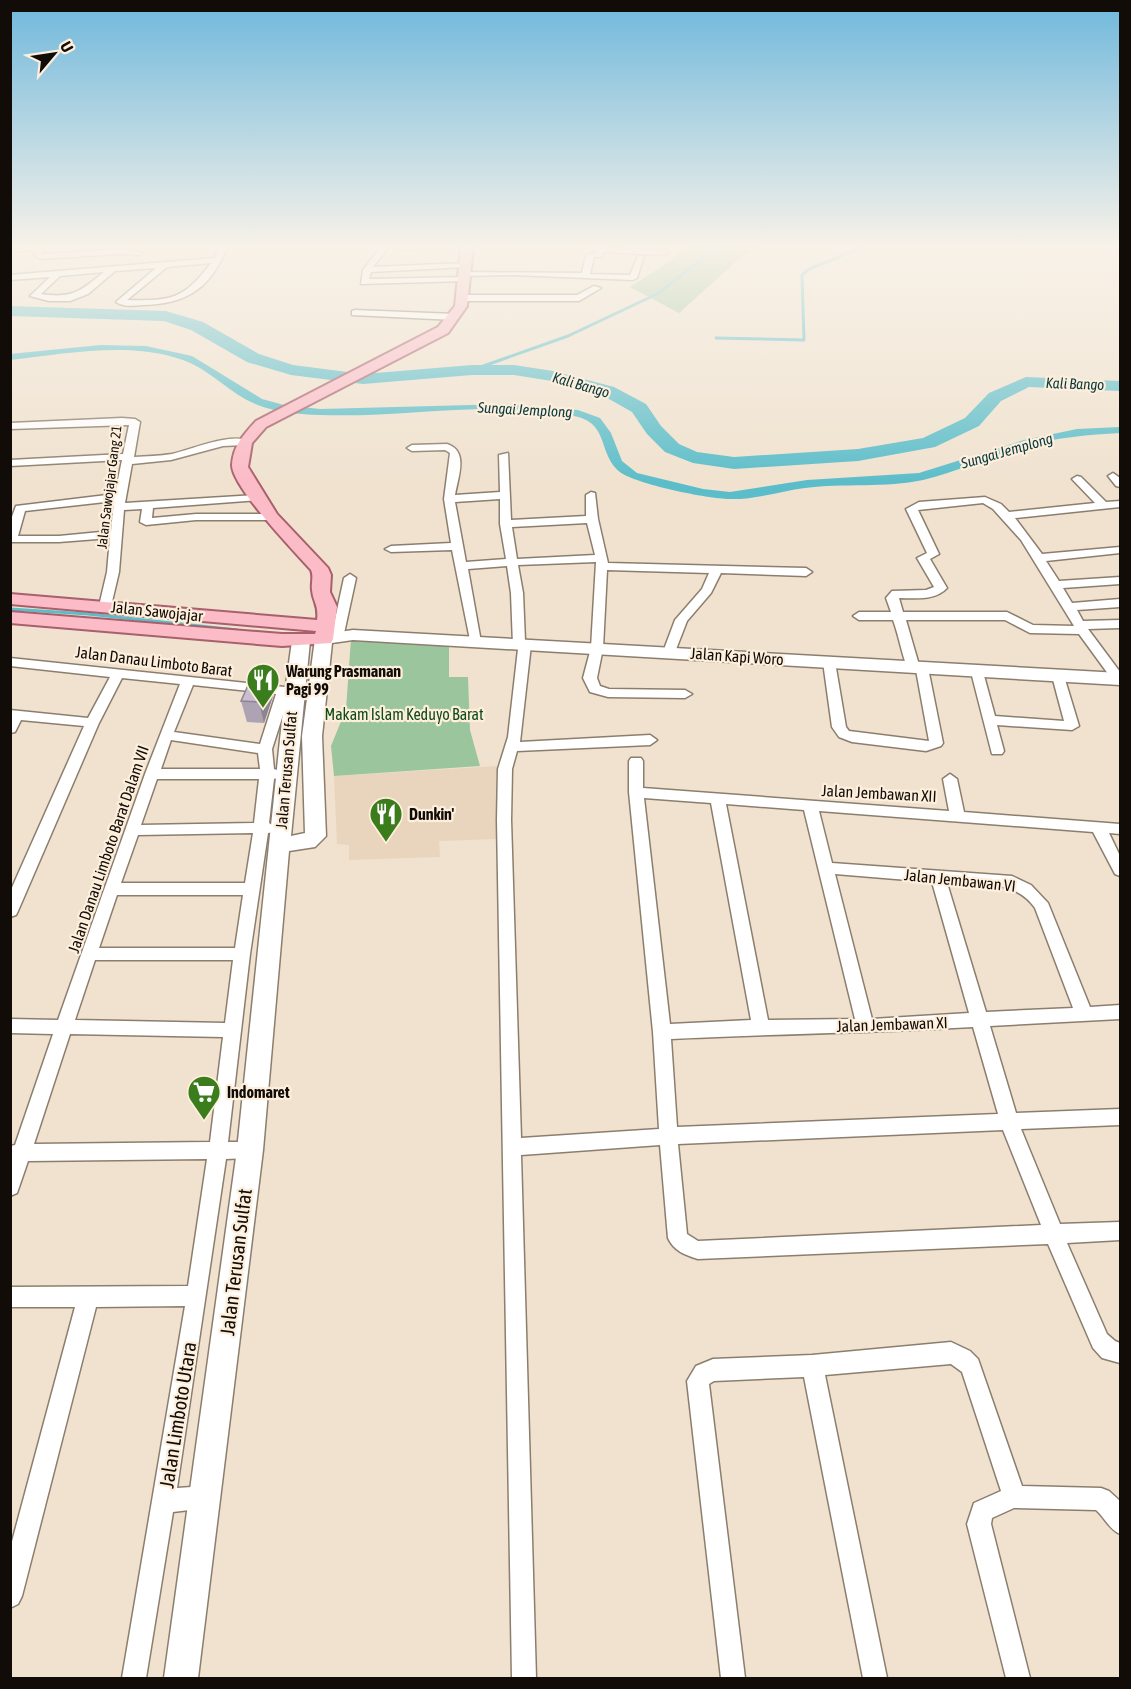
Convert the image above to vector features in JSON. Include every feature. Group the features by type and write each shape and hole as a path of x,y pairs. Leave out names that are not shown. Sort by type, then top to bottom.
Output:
{"main road":[{"path":"245,442 254,428 428,338 447,326"},
{"name":"Jalan Terusan Sulfat","path":"245,442 240,467 256,498 271,517 317,564 322,574 321,592 328,607 335,634"},
{"name":"Jalan Terusan Sulfat","path":"303,633 312,606 321,592"},
{"name":"Jalan Sawojajar","path":"10,599 105,606 303,633"},
{"name":"Jalan Sawojajar","path":"10,616 303,633"},
{"name":"Jalan Kapi Woro","path":"303,633 335,634"}],"street":[{"name":"Jalan Sawojajar Gang 21","path":"10,426 135,422 120,502 118,534 105,606"},
{"path":"10,463 171,458 223,443 245,442"},
{"path":"412,448 447,447 454,451 456,456 449,499 475,642"},
{"path":"504,455 506,524 522,645 512,747 506,769 504,820 524,1678"},
{"path":"1077,479 1104,506"},
{"path":"449,499 505,495"},
{"path":"591,495 592,519 602,562 597,648 590,678 595,689 608,693 686,693"},
{"path":"118,534 59,539 11,539 20,508 120,502 148,505 256,498"},
{"path":"829,662 839,727 844,734 852,737 926,746 936,743 917,668 892,598 894,595 937,592 941,588 923,558 933,554 912,510 913,507 985,500 994,504 1007,516 1056,585 1081,627 1120,679"},
{"path":"1007,516 1120,504"},
{"path":"148,505 146,522 196,517 271,517"},
{"path":"506,524 592,519"},
{"path":"392,549 456,546"},
{"path":"1037,558 1120,550"},
{"path":"461,566 512,561 602,562 806,572"},
{"path":"669,652 681,620 707,590 717,569"},
{"path":"335,634 350,578"},
{"path":"1056,585 1120,580"},
{"path":"1070,607 1120,603"},
{"path":"859,616 1007,616 1030,629 1120,624"},
{"name":"Jalan Terusan Sulfat","path":"181,1678 250,1150 243,1026 271,846 276,774 290,737 289,692 303,633"},
{"name":"Jalan Kapi Woro","path":"335,634 1120,679"},
{"name":"Jalan Terusan Sulfat","path":"271,846 308,842 316,836 312,736 335,634"},
{"name":"Jalan Danau Limboto Barat","path":"10,662 289,692"},
{"path":"977,672 997,751"},
{"path":"10,911 92,723 118,674"},
{"path":"990,720 1075,732 1058,676"},
{"name":"Jalan Danau Limboto Barat Dalam VII","path":"10,1187 16,1153 64,1028 166,735 188,682"},
{"path":"152,774 276,774 266,749 289,692"},
{"path":"10,729 14,714 92,723"},
{"path":"166,735 266,749"},
{"path":"290,737 312,736"},
{"path":"512,747 650,740"},
{"path":"636,761 636,792 662,1032 678,1238 687,1246 698,1250 1053,1233 1120,1232"},
{"path":"950,779 957,815"},
{"name":"Jalan Jembawan XII","path":"636,792 1120,829"},
{"path":"718,799 761,1027"},
{"path":"811,807 865,1026"},
{"path":"1098,827 1120,870"},
{"path":"134,830 271,846"},
{"name":"Jalan Limboto Utara","path":"134,1678 197,1296 218,1150 243,1026 242,954 253,889 271,846"},
{"name":"Jalan Jembawan VI","path":"826,868 1012,882 1032,892 1042,907 1084,1014"},
{"path":"938,877 1009,1122 1044,1204 1053,1233 1100,1341 1109,1350 1120,1353"},
{"path":"111,889 253,889"},
{"path":"90,954 242,954"},
{"name":"Jalan Jembawan XI","path":"662,1032 761,1027 865,1026 1120,1012"},
{"path":"10,1026 64,1028 243,1026"},
{"path":"513,1147 669,1136 1120,1117"},
{"path":"16,1153 250,1150"},
{"path":"10,1596 88,1296"},
{"path":"10,1297 197,1296"},
{"path":"733,1678 698,1381 704,1374 713,1370 812,1366 951,1353 963,1358 971,1366 1014,1497"},
{"path":"812,1366 875,1678"},
{"path":"164,1501 206,1497"},
{"path":"1018,1678 979,1524 982,1510 1014,1497 1101,1499 1113,1510 1120,1522"}],"shaded area":[{"path":"497,766 496,839 439,841 440,857 349,860 349,845 337,844 334,776"}],"green space":[{"name":"Makam Islam Keduyo Barat","path":"351,639 449,644 449,677 468,677 470,730 480,766 334,776 331,746 346,709"}],"building":[{"path":"253,674 268,675 259,702 241,701"}],"waterway":[{"name":"Kali Bango","path":"196,326 253,358 291,370 363,379 472,370 514,370 553,376 608,391 639,408 654,430 672,448 693,457 734,463 858,455 928,443 972,422 995,397 1026,382 1120,386"},
{"path":"472,370 568,336 590,326"},
{"path":"716,338 804,340 804,326"},
{"name":"Sungai Jemplong","path":"10,357 100,348 167,352 196,362 258,401 275,406 320,412 509,407 578,413 596,420 602,426 618,462 633,475 703,493 730,496 807,484 919,477 944,471 1024,443 1077,432 1120,430"},
{"path":"10,609 88,614 237,630"}],"place":[{"name":"Warung Prasmanan Pagi 99","path":"263,709"},
{"name":"Dunkin'","path":"386,843"},
{"name":"Indomaret","path":"204,1121"}]}
